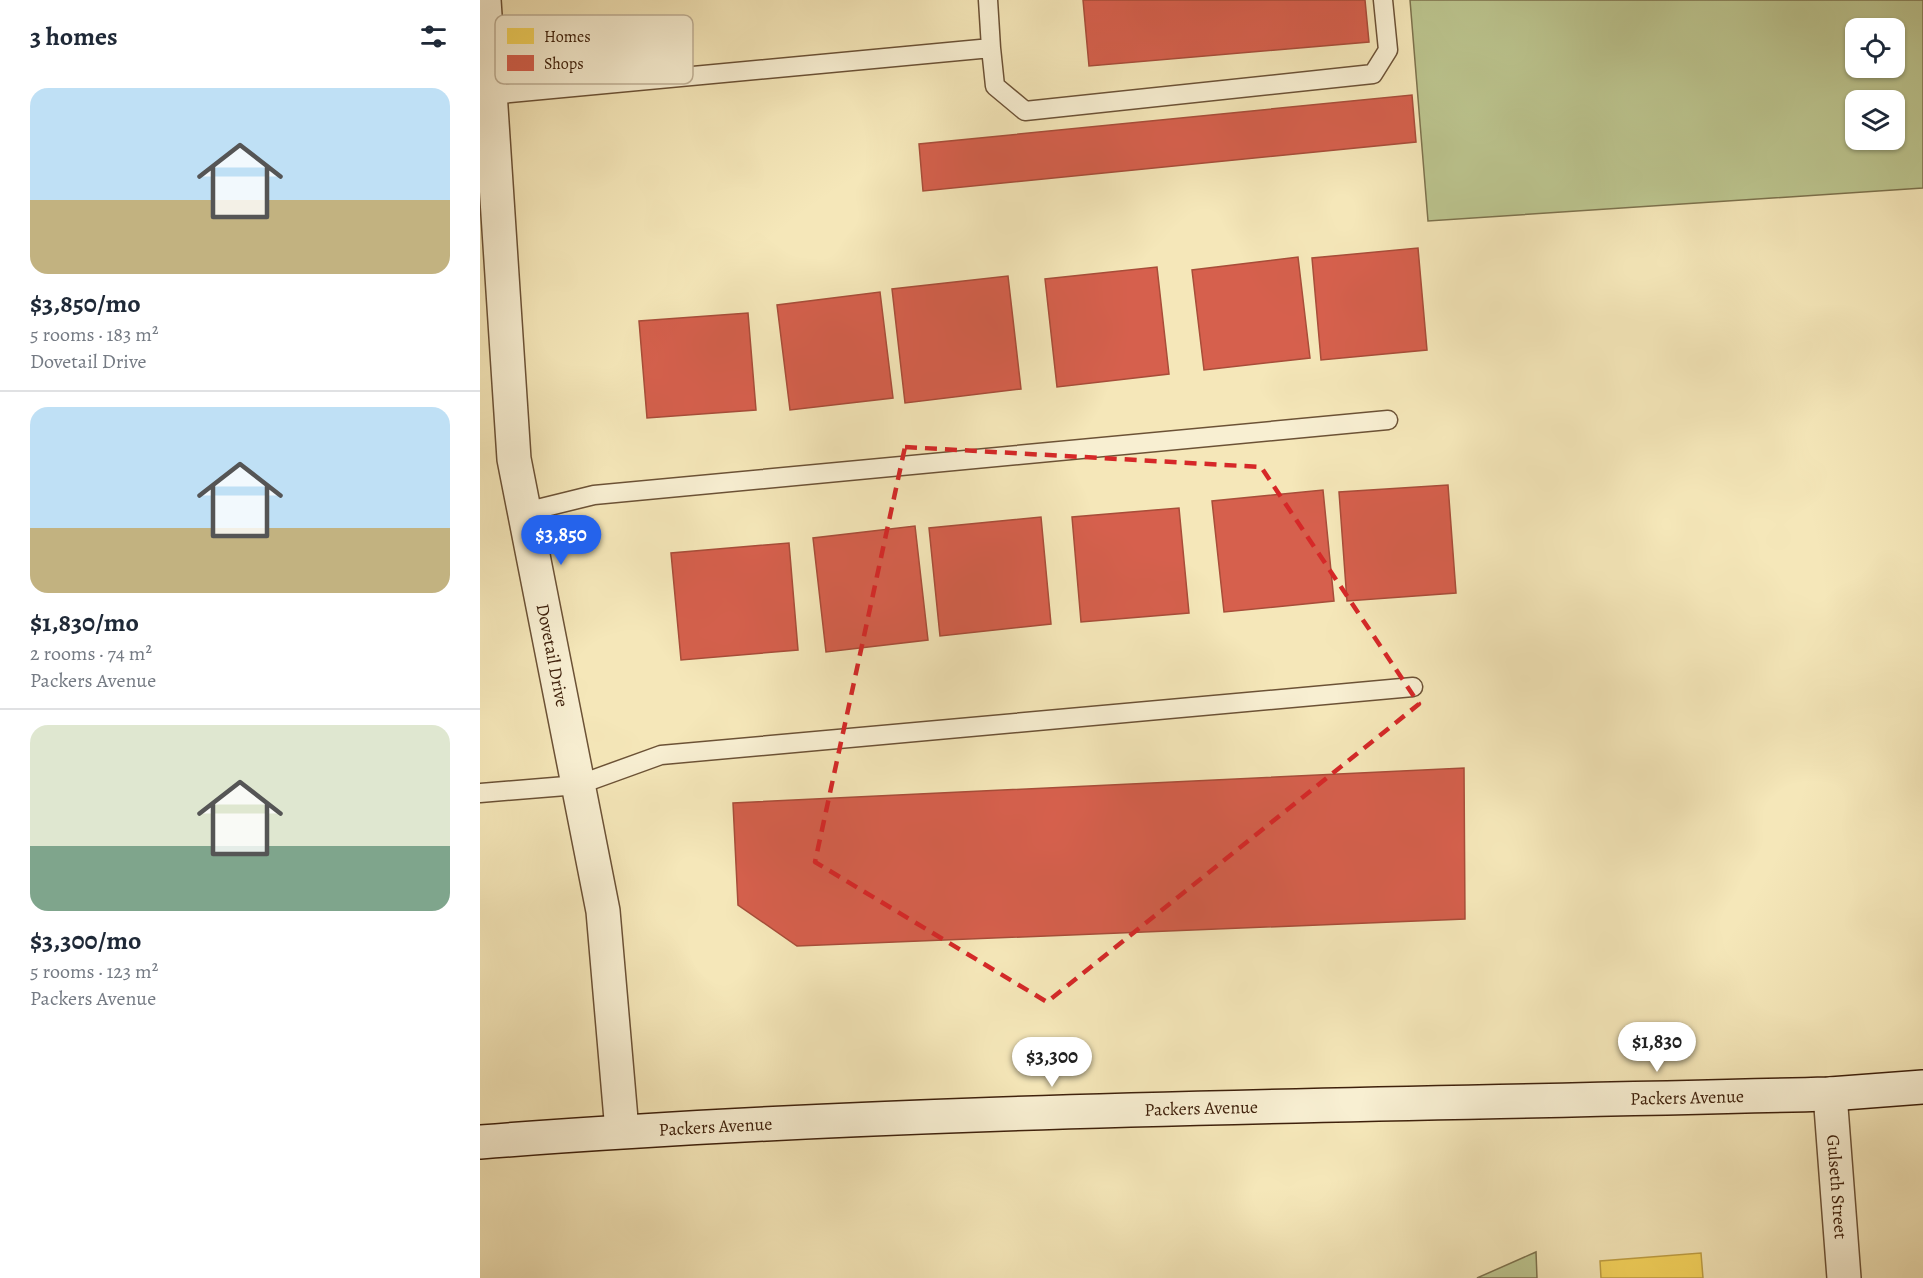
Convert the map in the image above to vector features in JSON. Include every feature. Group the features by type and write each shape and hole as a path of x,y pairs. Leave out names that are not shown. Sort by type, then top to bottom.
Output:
{"main road":[{"name":"Dovetail Drive","path":"484,0 490,95 491,268 514,459 603,911 622,1131"},
{"name":"Packers Avenue","path":"480,1142 622,1131 1125,1110 1830,1094 1923,1087"},
{"name":"Gulseth Street","path":"1830,1094 1844,1278"}],"lane":[{"path":"988,0 995,86 1025,111 1373,74 1388,50 1383,0"},
{"path":"693,76 991,48"},
{"path":"490,95 607,84"},
{"path":"525,512 594,495 1388,420"},
{"path":"480,793 578,784 661,755 1413,687"}],"highlighted area":[{"path":"905,447 1261,467 1419,704 1047,1002 815,862"}],"green space":[{"path":"1410,0 1923,0 1923,188 1428,221"},
{"path":"1536,1252 1537,1278 1477,1278"}],"building: Homes":[{"path":"1701,1253 1703,1278 1601,1278 1600,1261"}],"building: Shops":[{"path":"1083,0 1365,0 1369,42 1089,66"},
{"path":"1412,95 1416,142 923,191 919,144"},
{"path":"1418,248 1427,350 1321,360 1312,258"},
{"path":"1298,257 1310,358 1204,370 1192,270"},
{"path":"1157,267 1169,374 1057,387 1045,279"},
{"path":"1008,276 1021,389 905,403 892,289"},
{"path":"880,292 893,398 790,410 777,305"},
{"path":"748,313 756,410 647,418 639,321"},
{"path":"1448,485 1456,593 1347,601 1339,492"},
{"path":"1323,490 1334,601 1224,612 1212,501"},
{"path":"1179,508 1189,613 1081,622 1072,517"},
{"path":"1041,517 1051,624 940,636 929,528"},
{"path":"915,526 928,640 826,652 813,538"},
{"path":"789,543 798,650 681,660 671,553"},
{"path":"1464,768 1465,919 797,946 738,905 733,803"}]}
